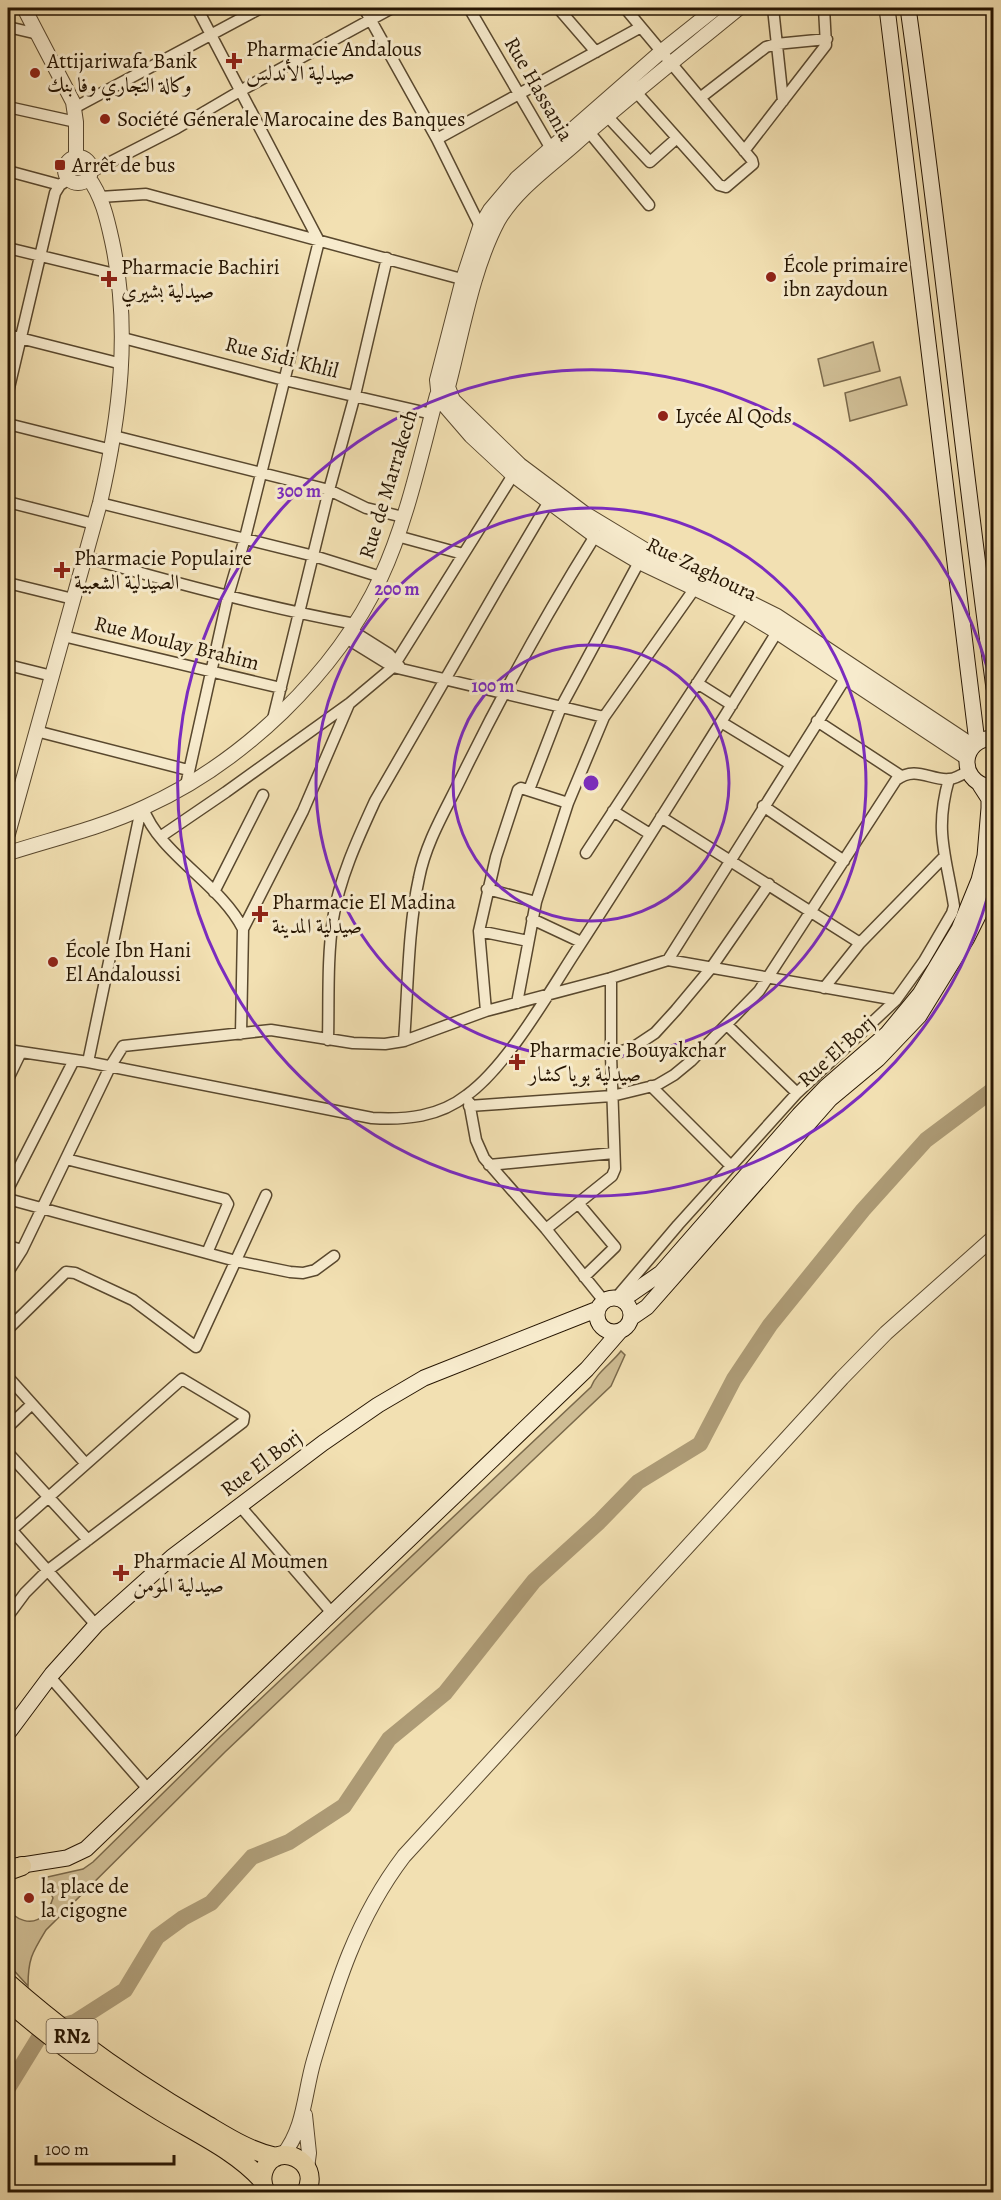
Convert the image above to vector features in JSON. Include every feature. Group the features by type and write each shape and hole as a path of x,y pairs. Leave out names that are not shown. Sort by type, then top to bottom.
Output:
{"highway":[{"name":"RN2","path":"8,1983 138,2090 239,2159 264,2188"},
{"name":"RN2","path":"8,2001 62,2046 138,2090 246,2148 297,2158 309,2184"},
{"name":"RN2","path":"264,2188 265,2166 280,2156"}],"main road":[{"path":"887,8 948,498 973,779 987,786"},
{"path":"908,8 993,688"},
{"path":"948,498 968,495"},
{"path":"971,754 993,738"},
{"name":"Rue El Borj","path":"8,1733 50,1677 96,1625 172,1557 345,1427 424,1378 610,1302 661,1273 798,1115 826,1087 887,1034 920,994 959,928 979,880 985,856 989,808 987,786"},
{"name":"Rue El Borj","path":"631,1318 647,1307 830,1099 878,1059 919,1016 967,938 978,916 993,874"},
{"path":"12,1868 67,1858 77,1854 93,1842 587,1368 625,1328 631,1318 629,1308 610,1302 597,1320 609,1332 620,1331"}],"street":[{"path":"24,8 70,96 76,122 76,157"},
{"path":"186,786 228,596 245,538 318,241 197,8"},
{"path":"74,108 261,8"},
{"path":"364,8 437,139 480,227 489,240"},
{"path":"8,171 65,182 79,182 392,8"},
{"name":"Rue Hassania","path":"469,8 554,154"},
{"path":"558,8 596,52"},
{"path":"627,8 753,164 726,187 722,187 636,92"},
{"name":"Rue de Marrakech","path":"469,281 499,221 511,203 554,154 662,51 716,8"},
{"name":"Rue de Marrakech","path":"8,853 142,809 186,786 233,754 312,681 351,631 381,577 397,536 432,414 443,391 480,227 503,193 554,154 589,132 739,8"},
{"path":"773,8 783,101"},
{"path":"744,151 826,45 824,8"},
{"path":"8,27 38,34"},
{"path":"437,139 641,27"},
{"path":"700,98 762,50 776,44 827,39"},
{"path":"8,107 76,122"},
{"path":"607,116 650,162 677,138"},
{"path":"589,132 649,205"},
{"path":"8,834 14,789 36,731 100,503 113,443 122,364 123,338 118,275 110,233 100,197 89,175 87,160 76,157"},
{"path":"8,392 55,193 65,182 66,164 76,157"},
{"path":"100,197 146,194 469,281"},
{"path":"8,248 118,275"},
{"path":"273,719 329,490 355,395 387,258"},
{"path":"8,335 122,364"},
{"name":"Rue Sidi Khlil","path":"123,338 284,380 432,414"},
{"name":"Rue Zaghoura","path":"443,391 441,403 513,475 595,536 639,562 744,612 971,754"},
{"name":"Rue Zaghoura","path":"443,391 520,465 584,513 647,551 777,616 971,754"},
{"path":"8,424 260,473 329,490 366,508 403,517"},
{"path":"160,837 350,703 396,665 513,475"},
{"path":"8,502 94,524"},
{"path":"100,503 314,556 381,577"},
{"path":"328,1040 333,920 337,899 361,832 375,801 548,503"},
{"path":"397,536 463,554"},
{"path":"404,1041 414,909 419,878 428,846 502,694 532,639 595,536"},
{"path":"85,557 299,614 351,631 396,665 444,680 604,717"},
{"path":"529,790 561,707 639,562"},
{"path":"8,583 73,599"},
{"path":"517,1003 536,902 568,803 604,717 694,588"},
{"path":"586,853 744,612"},
{"path":"777,632 547,994 506,1054 468,1101 478,1149 489,1165 546,1228 584,1276 610,1302 797,1093 896,1000 924,961 954,906 944,857 941,818 950,779 971,754"},
{"name":"Rue Moulay Brahim","path":"63,636 281,688"},
{"path":"8,665 52,676"},
{"path":"668,960 846,677"},
{"path":"697,683 732,705"},
{"path":"241,1034 243,929 303,811 350,703"},
{"path":"817,721 902,776"},
{"path":"721,722 790,765"},
{"path":"36,731 188,770"},
{"path":"8,1050 88,1062 372,1118 420,1117 468,1101 612,1096 651,1086 674,1075 759,991 891,785 906,774 950,779"},
{"path":"486,1011 479,931 487,889 519,790 521,788 529,790 568,803"},
{"path":"214,891 263,795"},
{"path":"763,806 844,861"},
{"path":"142,809 160,837 231,909 243,929"},
{"path":"88,1062 142,809"},
{"path":"613,812 650,834"},
{"path":"661,817 860,943"},
{"path":"824,988 860,943 944,857"},
{"path":"611,1055 633,1047 655,1033 711,968 769,884"},
{"path":"487,889 536,902"},
{"path":"532,919 581,942"},
{"path":"479,931 528,941"},
{"path":"8,1272 22,1250 119,1051 130,1044 281,1030 328,1040 369,1045 404,1041 486,1011 611,978 668,960 896,1000"},
{"path":"546,1228 612,1176 615,1169 611,978"},
{"path":"727,1025 797,1093"},
{"path":"8,1079 21,1052"},
{"path":"8,1189 74,1060"},
{"path":"651,1086 731,1166"},
{"path":"489,1165 614,1153"},
{"path":"66,1159 227,1201 228,1204 207,1253"},
{"path":"8,1329 66,1272 133,1300 196,1347 267,1195"},
{"path":"8,1199 236,1261 303,1273 315,1270 334,1256"},
{"path":"578,1203 615,1247 584,1276"},
{"path":"280,2156 296,2138 305,2107 313,2064 346,1960 375,1897 404,1856 842,1378 886,1333 993,1237"},
{"path":"8,1246 22,1250"},
{"path":"8,1377 86,1464"},
{"path":"8,1616 25,1593 47,1571 243,1422 245,1419 242,1414 182,1379 9,1529 47,1571 96,1625"},
{"path":"8,1427 32,1404"},
{"path":"8,1453 88,1540"},
{"path":"240,1506 332,1612"},
{"path":"50,1677 148,1789"},
{"path":"305,2107 309,2184"}],"shaded area":[{"path":"873,342 880,371 824,386 818,359"},
{"path":"900,377 907,405 850,421 845,393"},
{"path":"621,1351 625,1355 611,1386 225,1752 46,1930 32,1957 28,1986 8,1964 8,1907 14,1915 24,1920 34,1921 44,1915 53,1898 43,1878 83,1869 93,1862 220,1737 591,1387"}],"waterway":[{"path":"8,2088 43,2031 75,2022 125,1990 157,1937 183,1918 211,1903 252,1857 289,1842 344,1806 389,1739 445,1693 534,1581 599,1522 638,1482 700,1444 734,1379 770,1325 863,1210 926,1140 994,1089"}],"place":[{"name":"Pharmacie Andalous صيدلية الأندلس","path":"234,61"},
{"name":"Attijariwafa Bank وكالة التجاري وفا بنك","path":"35,73"},
{"name":"Société Génerale Marocaine des Banques","path":"105,119"},
{"name":"Arrêt de bus","path":"60,165"},
{"name":"École primaire ibn zaydoun","path":"771,277"},
{"name":"Pharmacie Bachiri صيدلية بشيري","path":"109,279"},
{"name":"Lycée Al Qods","path":"663,416"},
{"name":"Pharmacie Populaire الصيدلية الشعبية","path":"62,570"},
{"name":"Pharmacie El Madina صيدلية المدينة","path":"260,914"},
{"name":"École Ibn Hani El Andaloussi","path":"53,962"},
{"name":"Pharmacie Bouyakchar صيدلية بوياكشار","path":"517,1062"},
{"name":"Pharmacie Al Moumen صيدلية المومن","path":"121,1573"},
{"name":"la place de la cigogne","path":"29,1898"}]}
